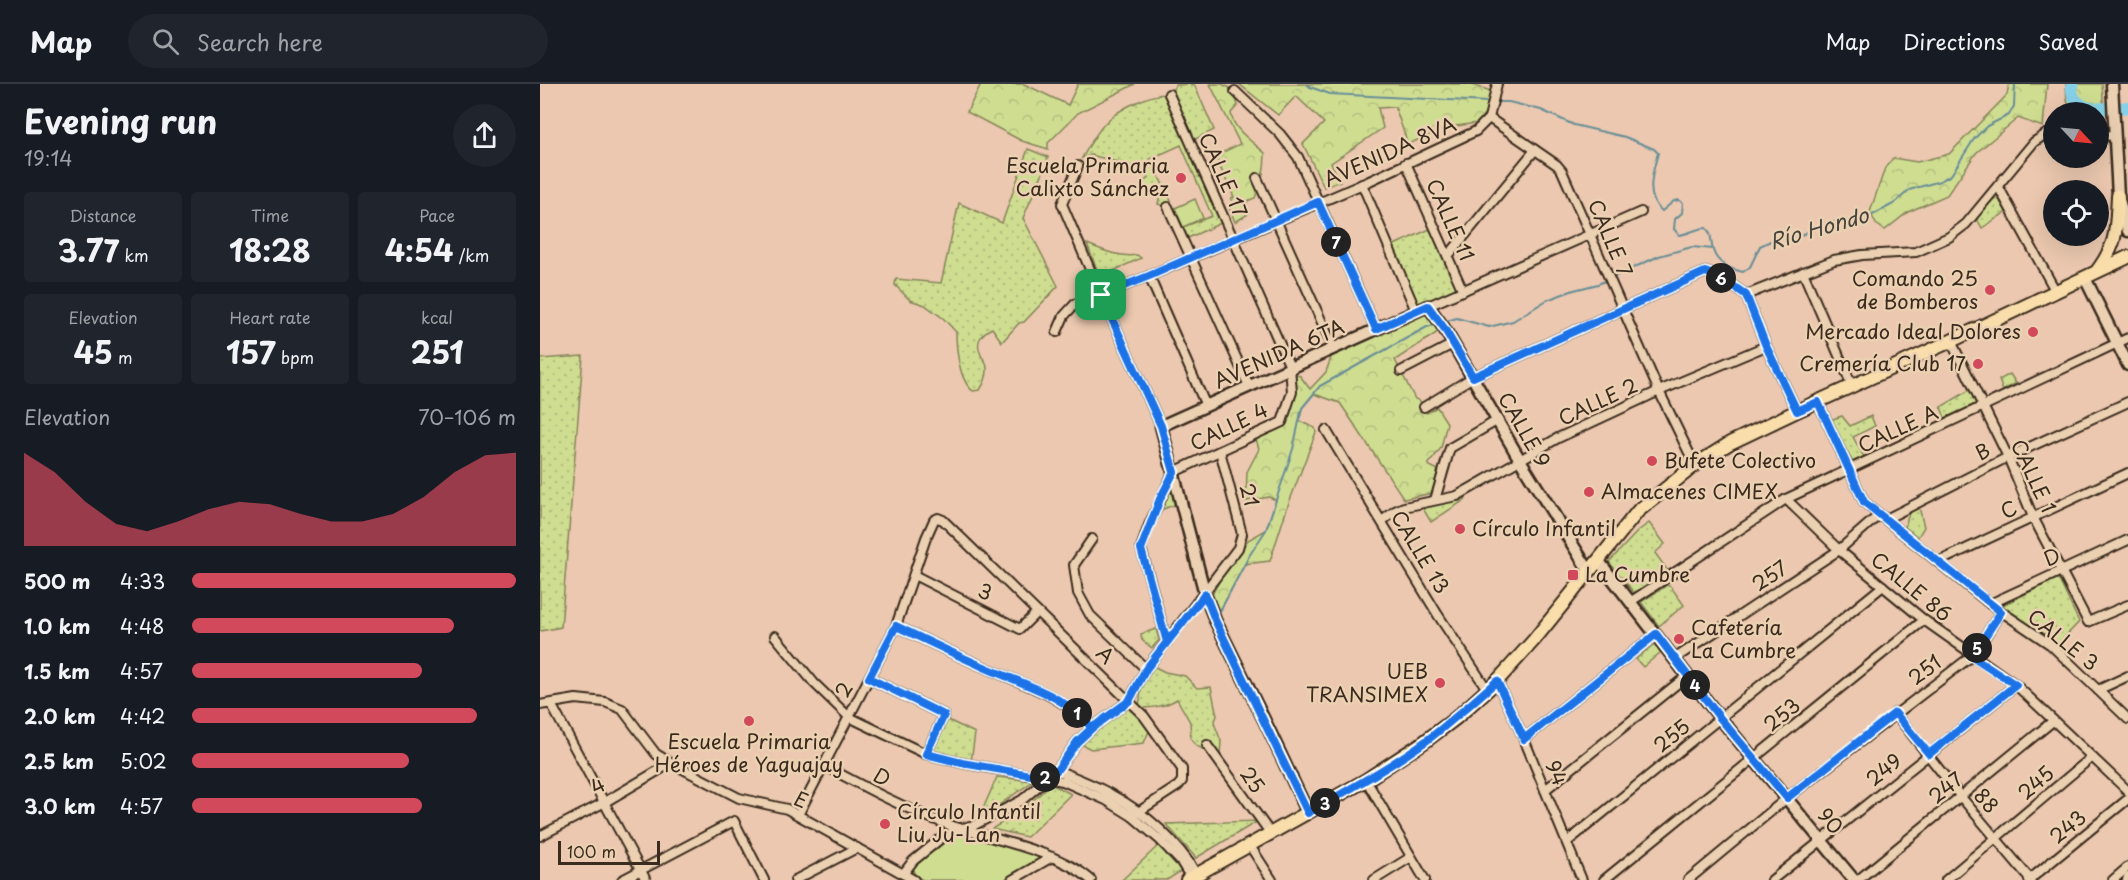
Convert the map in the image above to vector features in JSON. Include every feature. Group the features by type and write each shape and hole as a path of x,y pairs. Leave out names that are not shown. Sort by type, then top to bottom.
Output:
{"main road":[{"path":"2118,196 2128,211"},
{"path":"2091,275 2106,258 2115,239 2118,196"},
{"path":"1192,878 1366,780 1456,718 1492,685 1534,640 1638,511 1695,465 1730,443 2128,257"}],"street":[{"path":"1489,117 1497,84"},
{"path":"2113,87 2118,196 2128,231"},
{"path":"1236,91 1288,143 1306,172 1376,329"},
{"name":"CALLE 17","path":"1169,94 1290,367"},
{"name":"CALLE 7","path":"1489,117 1562,171 1659,391 1695,465"},
{"name":"AVENIDA 8VA","path":"1058,332 1064,316 1075,304 1089,297 1101,295 1149,276 1362,184 1476,131 1489,117"},
{"path":"1746,295 1834,260 1862,255 1916,252 1949,237 1966,224 2034,142 2043,136"},
{"path":"2109,136 2115,136"},
{"path":"1448,256 1535,150"},
{"name":"CALLE 11","path":"1406,163 1463,291"},
{"path":"1078,166 1062,204 1161,426 1205,594 1215,620 1308,813"},
{"path":"1257,178 1334,349"},
{"path":"1362,184 1416,311"},
{"path":"1998,186 2056,292"},
{"path":"1168,207 1249,386"},
{"name":"AVENIDA 6TA","path":"1161,426 1416,311 1431,310 1463,291 1641,212"},
{"path":"1424,407 1473,377 1705,272 1722,278 1746,295 1766,346 1797,411"},
{"path":"1803,272 1852,386"},
{"path":"2091,275 2117,343 2128,365"},
{"path":"1149,276 1206,406"},
{"name":"CALLE 9","path":"1431,310 1444,328 1520,460 1589,572"},
{"name":"CALLE A","path":"1630,602 1786,499 2128,338"},
{"name":"CALLE 1","path":"1951,341 2008,457 2033,517 2088,622 2128,605"},
{"path":"1401,371 1453,344"},
{"name":"CALLE 2","path":"1382,520 1404,507 1457,496 1558,438 1659,391 1766,346"},
{"name":"CALLE 4","path":"1174,472 1282,422 1292,392 1290,367"},
{"name":"CALLE 3","path":"1818,402 1864,502 1990,604 2051,645 2128,719"},
{"name":"B","path":"1883,517 2128,402"},
{"path":"1435,500 1450,448 1498,420"},
{"name":"CALLE 13","path":"1326,430 1438,615 1492,685"},
{"name":"21","path":"1205,594 1238,548 1242,534 1220,451"},
{"path":"1167,642 1141,549 1153,516 1174,472"},
{"name":"C","path":"1938,562 2128,473"},
{"name":"CALLE 86","path":"1786,499 1839,550 1924,620 2016,685 2128,791"},
{"name":"257","path":"1674,659 1839,550 1883,517"},
{"name":"2","path":"798,815 896,626 934,520 938,518 943,520"},
{"name":"A","path":"943,520 1129,701 1157,732 1184,774 1178,786 1135,813"},
{"path":"1092,539 1074,565 1078,593 1090,615 1146,669"},
{"name":"D","path":"1990,604 2128,540"},
{"name":"90","path":"1598,560 1720,718 1856,880"},
{"name":"3","path":"914,575 1020,628 1037,612"},
{"name":"255","path":"1567,843 1883,586"},
{"path":"903,874 912,861 944,836 960,828 972,827 1022,800 1057,770 1077,742 1129,701 1146,669 1205,594"},
{"name":"251","path":"1688,880 1787,798 1972,656 2001,612"},
{"name":"253","path":"1604,880 1924,620"},
{"path":"896,626 983,667 1047,693 1082,716 1092,728"},
{"path":"1524,739 1656,634"},
{"path":"775,636 814,683 849,717 926,754 962,763 1063,781 1135,813"},
{"path":"1545,790 1688,675"},
{"path":"2098,690 2128,676"},
{"path":"869,678 944,715 926,754"},
{"name":"94","path":"1492,685 1524,739 1582,880"},
{"name":"249","path":"1773,880 2016,685"},
{"name":"E","path":"540,705 576,699 605,702 622,710 656,754 671,763 739,798 787,809 914,880"},
{"path":"551,704 646,880"},
{"name":"88","path":"1895,713 2030,880"},
{"name":"247","path":"1856,880 2053,721"},
{"name":"25","path":"1207,745 1271,834"},
{"name":"245","path":"1946,880 2092,757"},
{"name":"4","path":"540,836 671,763"},
{"name":"D","path":"825,766 901,805 960,828 1052,857 1083,872 1091,880"},
{"path":"1057,770 1111,794 1135,813 1176,856 1192,878"},
{"path":"1366,780 1425,880"},
{"name":"243","path":"2030,880 2128,799"},
{"path":"622,880 734,821 764,880"},
{"path":"1250,846 1272,880"},
{"path":"795,880 857,848"},
{"path":"1012,880 1052,857"},
{"path":"1374,880 1411,857"},
{"path":"2113,880 2128,867"}],"green space":[{"path":"981,84 1024,84 1068,105 1078,84 1135,84 1078,113 1048,143 1048,149 1022,141 967,112"},
{"path":"1194,84 1214,130 1187,143 1221,223 1188,238 1183,227 1212,216 1181,145 1150,159 1171,201 1168,207 1158,204 1160,195 1141,192 1144,181 1148,179 1144,169 1091,155 1082,158 1104,124 1126,107 1149,97 1169,94 1176,85"},
{"path":"1210,84 1222,84 1232,89 1238,105 1231,113 1235,125 1265,153 1263,176 1255,198 1247,201 1248,214 1235,222 1229,207 1234,205 1231,198 1234,197 1215,156 1240,144"},
{"path":"1239,84 1469,84 1491,91 1485,113 1477,123 1449,127 1408,144 1395,107 1378,108 1383,128 1331,163 1340,181 1324,187 1303,144 1324,123 1296,96 1278,115"},
{"path":"2009,84 2047,84 2045,102 2043,102 2043,127 2018,118 1976,153 1947,195 1908,212 1885,230 1876,224 1870,212 1885,168 1893,158 1917,162 1949,154 2007,95"},
{"path":"2066,84 2102,84 2103,102 2067,101"},
{"path":"1028,149 1048,157 1023,218 1058,286 1002,342 992,328 984,333 979,342 979,350 986,363 987,373 980,390 973,391 961,372 956,332 944,319 925,305 910,300 895,285 896,279 941,283 959,203 1002,223"},
{"path":"1998,198 2006,212 1982,228 1976,217 1994,199"},
{"path":"1195,199 1203,218 1183,227 1175,208"},
{"path":"1430,229 1457,289 1419,307 1392,246"},
{"path":"1087,244 1111,253 1137,255 1141,258 1100,277"},
{"path":"1427,309 1441,330 1395,360 1415,399 1420,401 1427,413 1437,407 1447,423 1441,448 1428,465 1438,470 1432,493 1404,499 1340,403 1314,394 1302,408 1299,421 1315,428 1316,432 1270,561 1245,564 1218,614 1212,595 1222,576 1248,540 1266,530 1276,500 1269,497 1246,501 1247,472 1259,449 1256,439 1284,424 1294,374 1300,376 1310,389 1326,372 1333,352"},
{"path":"583,356 561,627 540,631 540,359"},
{"path":"2010,374 2016,383 2003,391 1999,380"},
{"path":"1971,389 1976,404 1945,418 1941,407"},
{"path":"1842,416 1850,426 1871,416 1875,426 1853,437 1864,457 1853,463 1830,420"},
{"path":"1171,482 1177,504 1158,511"},
{"path":"1464,496 1466,499 1431,522 1422,507"},
{"path":"1919,507 1924,527 1918,537 1905,527 1909,513"},
{"path":"1649,523 1665,544 1655,553 1668,571 1635,594 1609,562 1638,531"},
{"path":"2058,578 2079,622 2057,645 1999,607"},
{"path":"1667,585 1684,605 1659,626 1641,602"},
{"path":"1156,629 1159,640 1152,648 1142,640 1141,634"},
{"path":"1654,644 1661,652 1643,667 1636,659"},
{"path":"1153,666 1165,672 1185,676 1197,688 1211,687 1217,716 1214,723 1221,741 1220,755 1216,757 1193,742 1190,722 1177,699 1158,706 1139,707 1144,679"},
{"path":"1130,707 1151,732 1148,733 1144,743 1091,749 1079,743 1110,718"},
{"path":"946,719 975,733 971,762 931,752"},
{"path":"997,777 1033,781 978,820"},
{"path":"1051,784 1071,794 1027,837 992,829 1027,806"},
{"path":"1258,821 1196,858 1166,824"},
{"path":"960,832 1039,855 1039,859 1004,880 923,880 916,876 913,871 926,852"},
{"path":"1160,844 1180,866 1181,871 1167,880 1122,880"}],"waterway":[{"name":"Río Hondo","path":"1307,84 1330,94 1488,102"},
{"name":"Río Hondo","path":"1496,102 1509,102 1541,110 1574,125 1625,137 1654,149 1658,153 1651,184 1656,205 1662,211 1674,201 1679,200 1683,203 1682,213 1675,219 1674,229 1679,235 1706,228 1710,233 1713,250 1718,259 1729,267 1743,272 1750,267 1760,246 1777,238 1799,236 1829,222 1850,222 1867,218 1895,203 1909,190 1940,181 1951,175 1974,139 1987,126 2009,115 2014,106 2015,84"},
{"name":"Río Hondo","path":"2072,84 2072,91 2078,102"},
{"name":"Río Hondo","path":"2121,108 2128,107"},
{"path":"1443,322 1457,318 1489,327 1513,321 1547,300 1598,284 1659,256 1692,247 1713,249"},
{"path":"1218,615 1249,556 1266,530 1293,449 1302,408 1320,386 1427,327 1438,324"}],"place":[{"name":"Escuela Primaria Calixto Sánchez","path":"1181,178"},
{"name":"Comando 25 de Bomberos","path":"1990,290"},
{"name":"Mercado Ideal Dolores","path":"2033,332"},
{"name":"Cremería Club 17","path":"1978,364"},
{"name":"Bufete Colectivo","path":"1652,461"},
{"name":"Almacenes CIMEX","path":"1589,492"},
{"name":"Círculo Infantil","path":"1460,529"},
{"name":"La Cumbre","path":"1573,575"},
{"name":"Cafetería La Cumbre","path":"1679,639"},
{"name":"UEB TRANSIMEX","path":"1440,683"},
{"name":"Escuela Primaria Héroes de Yaguajay","path":"749,721"},
{"name":"Círculo Infantil Liu Ju-Lan","path":"885,824"}],"route":[{"path":"1101,295 1161,426 1174,472 1160,499 1141,549 1167,642 1146,669 1129,701 1118,711 1092,728 1082,716 1047,693 983,667 896,626 869,678 944,715 926,754 962,763 1048,778 1057,770 1077,742 1092,728 1099,722 1118,711 1129,701 1146,669 1205,594 1215,620 1308,813 1366,780 1424,742 1456,718 1497,681 1524,739 1656,634 1720,718 1787,798 1895,713 1929,754 2016,685 1972,656 2001,612 1864,502 1818,402 1797,411 1766,346 1746,295 1714,274 1705,272 1473,377 1428,306 1376,329 1318,202 1101,295"}]}
